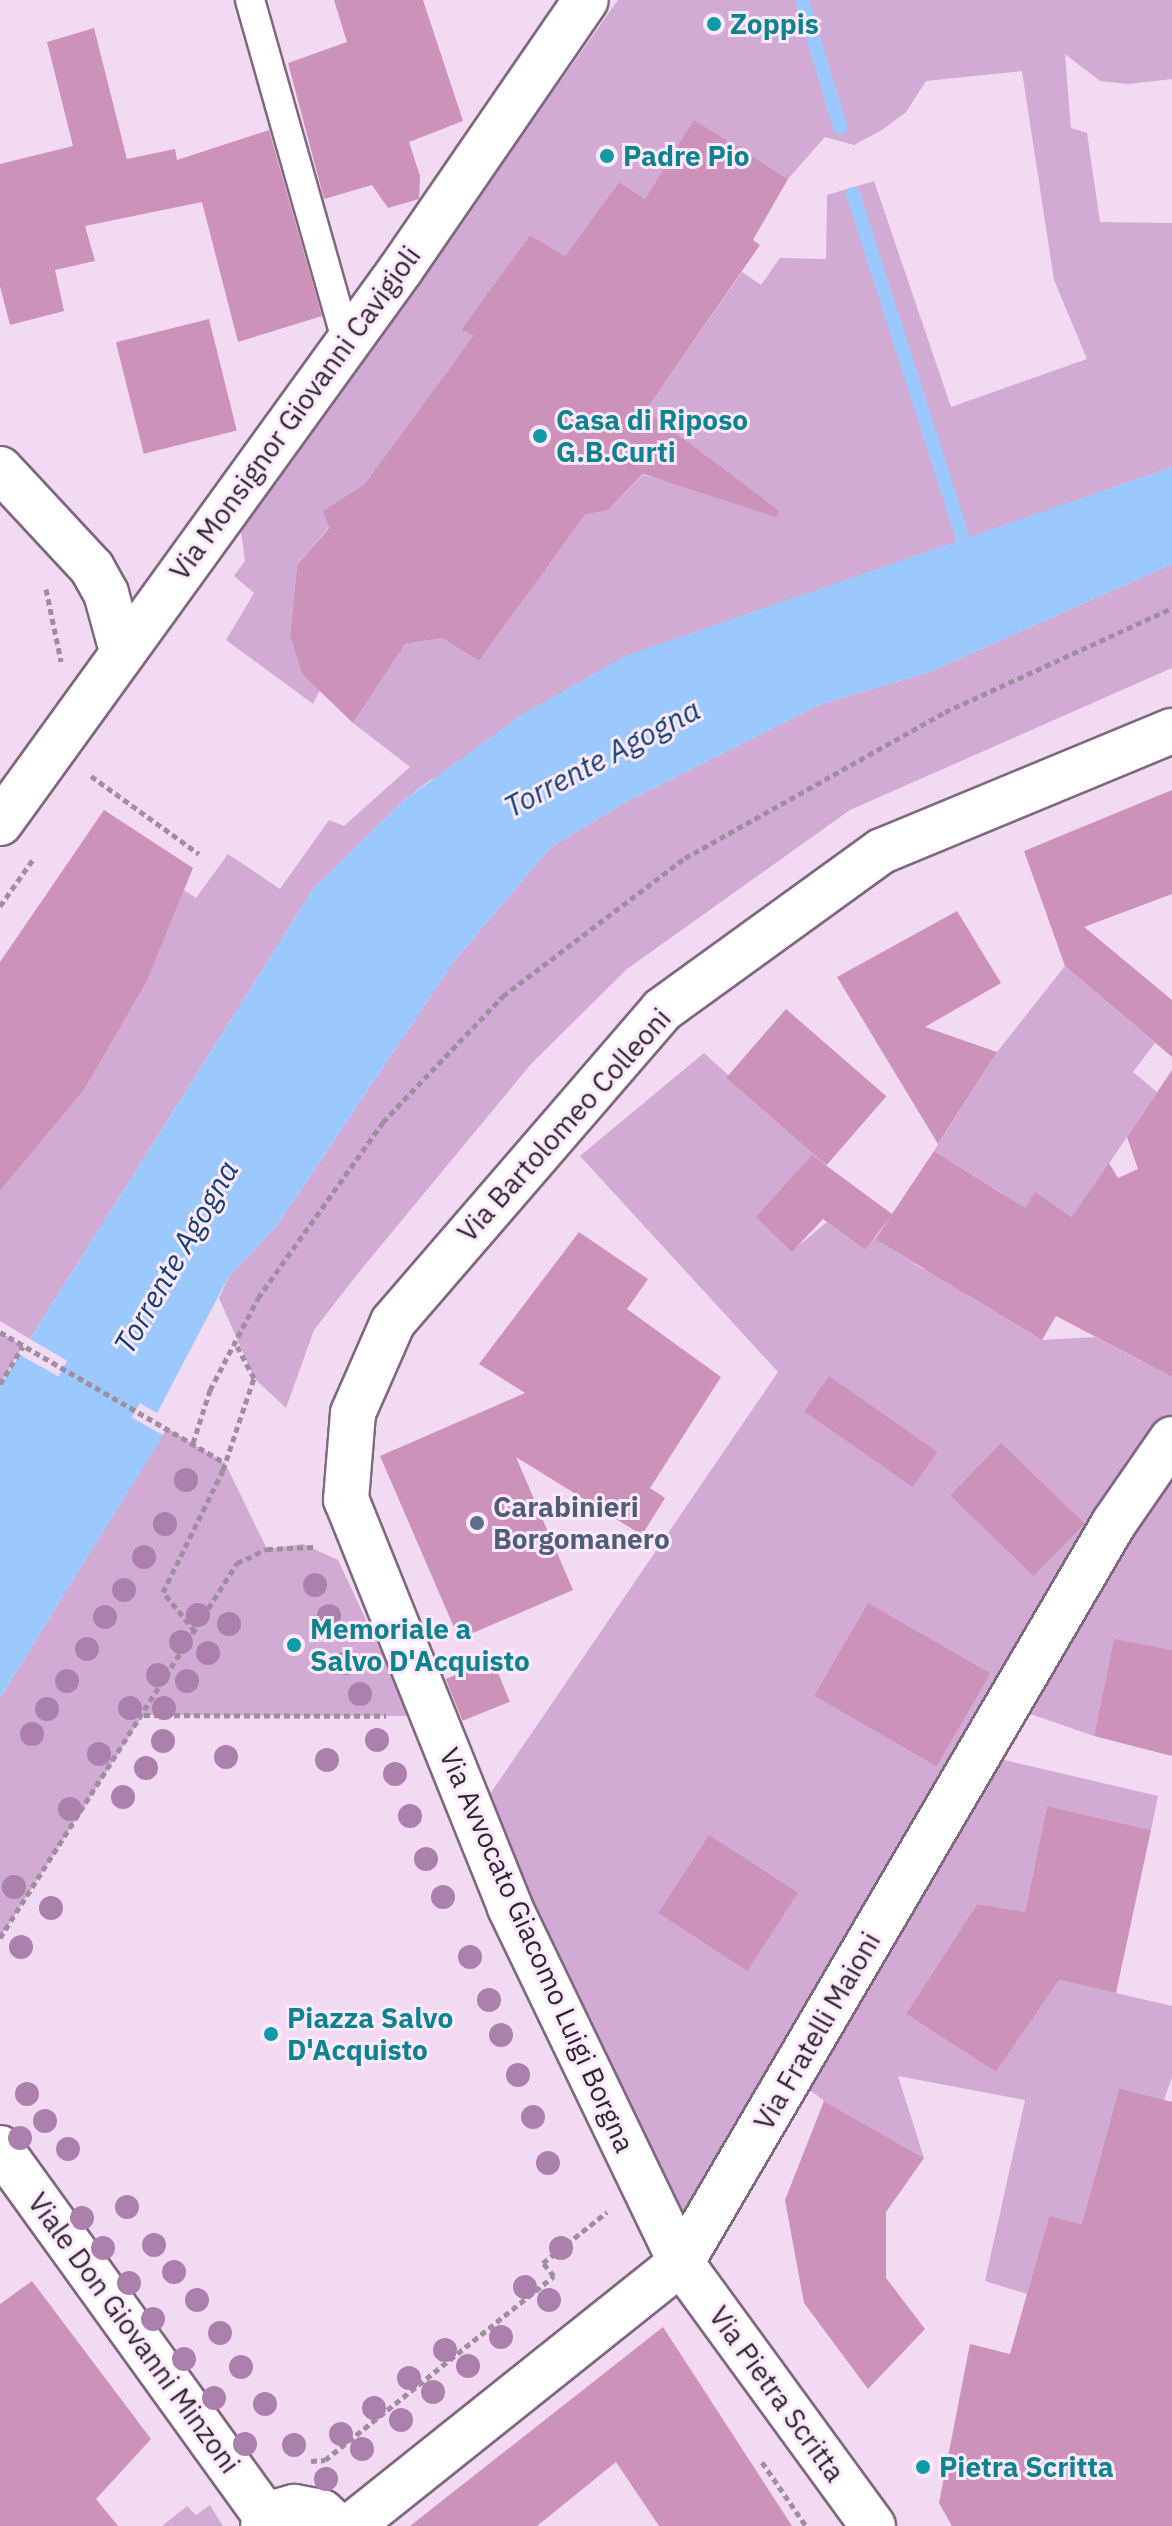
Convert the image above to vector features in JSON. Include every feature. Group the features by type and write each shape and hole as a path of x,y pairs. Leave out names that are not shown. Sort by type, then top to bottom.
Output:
{"street":[{"name":"Via Monsignor Giovanni Cavigioli","path":"0,823 347,343 586,0"},
{"path":"0,469 92,568 106,593 122,651"},
{"name":"Via Bartolomeo Colleoni","path":"346,1500 353,1413 393,1322 662,1010 882,851 1172,731"},
{"name":"Via Fratelli Maioni","path":"351,2526 681,2263 1114,1523 1172,1439"},
{"name":"Via Avvocato Giacomo Luigi Borgna","path":"346,1500 504,1893 681,2263"},
{"name":"Viale Don Giovanni Minzoni","path":"0,2148 265,2523"},
{"name":"Via Pietra Scritta","path":"681,2263 873,2526"},
{"path":"265,2523 280,2511 309,2508 337,2526"}],"lane":[{"path":"250,0 347,343"}],"path":[{"path":"44,579 73,721"},
{"path":"193,1443 210,1390 237,1345 258,1298 383,1122 503,996 685,858 945,712 1172,608"},
{"path":"91,776 199,854"},
{"path":"0,1332 225,1463"},
{"path":"195,1631 163,1592 225,1463 254,1378 237,1345"},
{"path":"0,1384 23,1346"},
{"path":"0,1938 237,1563 249,1554 303,1544 320,1549"},
{"path":"143,1715 395,1716"},
{"path":"325,2460 554,2276 543,2263 615,2206"},
{"path":"762,2462 806,2526"}],"shaded area":[{"path":"618,0 1172,0 1172,79 1128,84 1100,81 1065,54 1071,128 1087,133 1100,222 1172,223 1172,467 955,543 430,780 403,801 313,889 30,1339 0,1321 0,1191 84,1090 147,981 184,890 196,898 228,854 280,889 329,820 344,826 410,767 353,723 405,644 442,638 479,661 585,515 608,510 643,475 685,486 720,472 716,463 646,410 742,272 761,285 780,258 826,259 827,195 874,181 951,407 1087,359 1054,280 1022,71 926,81 906,112 882,130 854,145 825,137 788,179 694,121 645,199 619,182 565,256 530,235 463,329 473,336 364,485 297,565 290,636 302,674 320,690 313,704 226,640 254,593 234,576 245,561 241,531"},
{"path":"1172,564 1172,668 850,810 627,969 531,1064 359,1272 314,1330 286,1408 254,1378 219,1298 229,1276 276,1227 455,960 551,847 628,801 819,705 932,671"},
{"path":"1065,966 1155,1043 1133,1072 1157,1092 1104,1171 1090,1228 1035,1193 967,1295 1042,1340 1095,1337 1172,1377 1172,1650 1114,1640 1094,1736 1007,1706 979,1754 1158,1796 1151,1830 1047,1806 1025,1912 977,1904 906,2014 996,2072 1059,1980 1172,2006 1172,2077 1164,2100 1119,2088 1096,2172 1119,2233 1049,2216 1027,2294 985,2281 1025,2100 898,2076 924,2158 824,2101 791,2075 681,2263 473,1819 778,1372 580,1156 704,1053 827,1164 782,1188 792,1251 827,1222 865,1250 874,1238 923,1269 932,1252 1005,1195 934,1151 997,1052"},
{"path":"0,1332 23,1346 0,1384"},
{"path":"167,1428 225,1463 267,1549 303,1544 338,1560 411,1716 143,1715 0,1938 0,1698"},
{"path":"210,2505 223,2526 162,2526 187,2506 196,2515"}],"water":[{"path":"1172,467 1172,564 932,671 819,705 628,801 551,847 455,960 276,1227 229,1276 157,1413 30,1339 313,889 403,801 521,715 625,656"},
{"path":"20,1355 163,1435 0,1698 0,1384"}],"building":[{"path":"334,0 423,0 463,121 409,142 420,176 419,199 388,208 372,185 324,199 288,63 347,42"},
{"path":"94,28 127,159 175,149 177,160 269,130 322,316 238,342 202,202 85,226 95,261 55,270 64,311 10,325 0,286 0,164 73,146 47,42"},
{"name":"Casa di Riposo G.B.Curti","path":"694,120 788,179 753,240 760,245 646,410 779,511 776,517 643,474 608,510 585,515 479,661 442,638 405,644 353,723 302,674 290,636 297,565 329,528 323,511 364,485 473,336 462,329 530,235 565,256 619,182 645,199"},
{"path":"209,319 237,431 144,454 116,342"},
{"path":"1172,790 1172,894 1084,927 1172,1000 1172,1057 1065,966 1024,851"},
{"path":"104,810 193,868 147,981 84,1090 0,1191 0,962"},
{"path":"957,911 1001,983 925,1027 997,1052 938,1144 837,977"},
{"path":"786,1009 886,1096 827,1165 726,1078"},
{"path":"1172,1070 1172,1377 1056,1316 1042,1340 875,1239 892,1215 865,1250 823,1219 792,1252 756,1217 812,1155 892,1214 934,1151 1025,1208 1035,1192 1072,1217 1109,1163 1118,1178 1138,1169 1127,1137"},
{"path":"579,1232 648,1279 627,1309 721,1377 650,1488 665,1498 642,1535 516,1457 573,1590 459,1639 380,1456 525,1393 479,1364"},
{"path":"829,1376 937,1452 912,1487 804,1411"},
{"path":"1001,1443 1084,1524 1034,1576 950,1496"},
{"path":"868,1603 990,1674 937,1766 814,1696"},
{"path":"1114,1639 1172,1650 1172,1756 1094,1736"},
{"path":"493,1660 510,1702 463,1721 446,1679"},
{"path":"1047,1806 1151,1830 1116,1993 1059,1980 996,2072 906,2014 977,1904 1025,1912"},
{"path":"709,1835 798,1893 747,1971 658,1913"},
{"path":"1119,2088 1172,2102 1172,2526 952,2526 939,2503 970,2344 1010,2354 1049,2216 1082,2224"},
{"path":"824,2101 924,2158 886,2212 886,2278 925,2329 868,2389 804,2303 785,2200"},
{"path":"32,2281 151,2439 96,2499 118,2526 0,2526 0,2304"},
{"path":"663,2327 792,2526 659,2526 616,2462 537,2526 410,2526"}],"waterway":[{"path":"802,0 840,127"},
{"path":"853,194 968,555"},
{"name":"Torrente Agogna","path":"0,1542 87,1411 162,1280"}],"place":[{"name":"Zoppis","path":"714,24"},
{"name":"Padre Pio","path":"607,156"},
{"name":"Casa di Riposo G.B.Curti","path":"540,436"},
{"name":"Carabinieri Borgomanero","path":"477,1523"},
{"name":"Memoriale a Salvo D'Acquisto","path":"294,1645"},
{"name":"Piazza Salvo D'Acquisto","path":"271,2034"},
{"name":"Pietra Scritta","path":"923,2467"}]}
